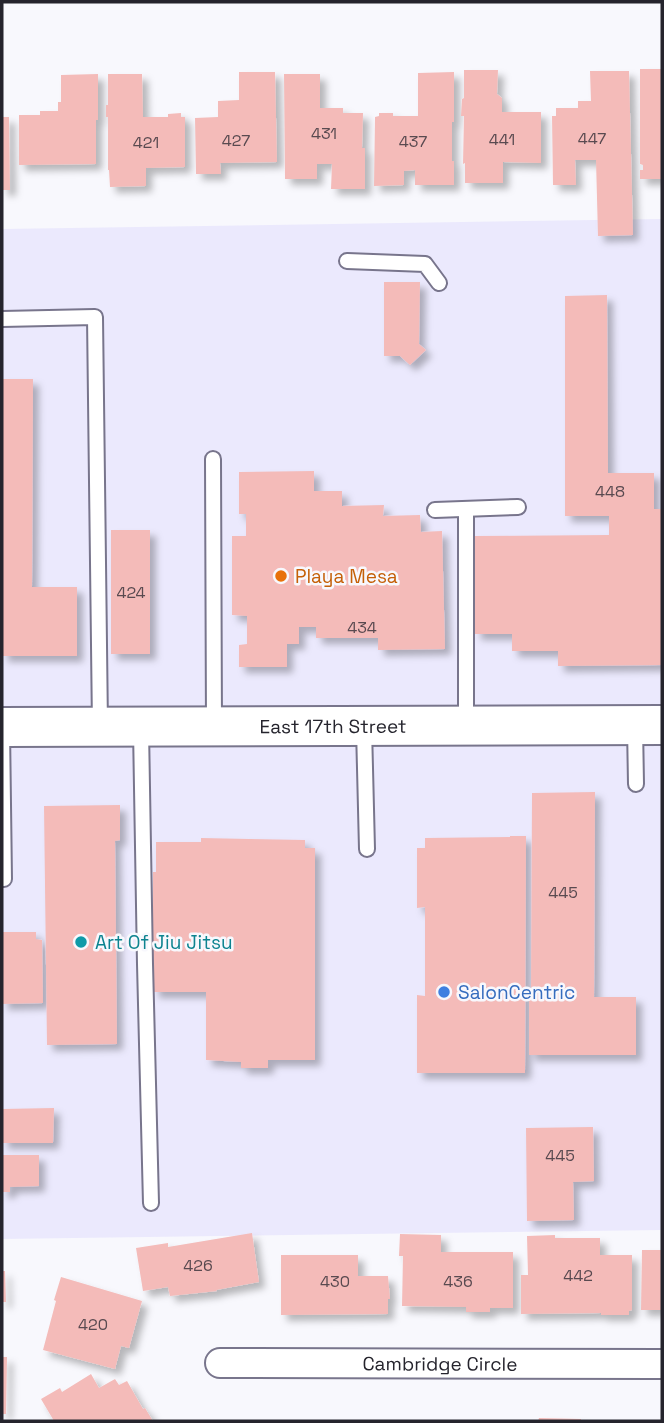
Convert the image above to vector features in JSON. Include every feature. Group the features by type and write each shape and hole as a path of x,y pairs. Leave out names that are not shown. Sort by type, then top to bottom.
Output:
{"main road":[{"name":"East 17th Street","path":"2,728 649,725"}],"street":[{"name":"Cambridge Circle","path":"220,1363 662,1364"}],"lane":[{"path":"347,261 425,264 439,283"},
{"path":"2,319 95,317 100,727"},
{"path":"213,459 214,727"},
{"path":"435,510 518,507"},
{"path":"466,509 466,726"},
{"path":"636,784 649,725"},
{"path":"364,726 367,849"},
{"path":"141,727 151,1203"},
{"path":"2,728 2,879"}],"shaded area":[{"path":"662,219 662,1230 2,1239 2,229"}],"building":[{"path":"640,69 662,69 662,179 640,179 643,165 640,164"},
{"path":"464,70 498,70 497,94 502,98 502,112 541,112 541,163 503,162 503,183 465,183 464,116 461,116"},
{"path":"590,71 629,71 633,235 598,236 596,160 575,160 576,185 553,185 552,116 556,116 556,108 578,108 578,101 591,101"},
{"path":"239,72 275,72 277,162 220,163 221,174 196,174 195,118 218,117 218,101 239,100"},
{"path":"454,72 454,185 415,185 415,170 404,171 404,185 374,186 375,117 379,116 379,113 418,116 418,73"},
{"path":"98,74 96,164 19,165 19,115 40,115 40,111 58,111 58,102 61,102 61,75"},
{"path":"108,74 142,74 143,117 168,117 168,114 181,113 181,117 185,117 185,167 146,168 146,186 110,187 106,117"},
{"path":"284,74 320,74 320,108 343,108 343,113 363,113 365,189 331,189 332,164 317,164 317,179 285,179"},
{"path":"2,117 9,117 10,190 2,190"},
{"path":"384,282 420,282 419,344 426,350 410,365 400,356 384,356"},
{"path":"607,295 608,473 654,473 654,509 662,509 662,665 558,666 558,651 512,651 512,634 475,634 475,536 609,535 609,516 565,516 565,296"},
{"path":"2,379 33,379 32,587 77,587 77,656 2,656"},
{"path":"314,471 314,491 342,491 342,506 384,505 383,516 420,515 421,532 442,531 445,649 378,650 378,638 316,638 316,627 299,627 299,644 287,644 287,667 239,667 239,645 247,644 247,616 232,615 232,536 246,536 246,514 239,514 239,472"},
{"path":"111,530 150,530 150,654 111,654"},
{"path":"595,792 594,997 636,997 636,1055 529,1055 532,793"},
{"name":"Art Of Jiu Jitsu","path":"120,805 120,840 115,841 117,1044 47,1045 44,806"},
{"path":"526,836 525,1073 417,1073 417,995 425,996 425,907 417,908 417,848 425,848 425,838"},
{"path":"201,838 305,840 305,848 315,848 315,1060 268,1060 268,1068 241,1068 241,1062 206,1060 206,992 153,992 153,872 156,872 156,842 201,842"},
{"path":"2,932 36,932 36,939 42,940 43,1003 2,1004"},
{"path":"54,1108 53,1143 2,1143 2,1109"},
{"path":"593,1127 594,1181 573,1182 574,1220 527,1221 526,1128"},
{"path":"2,1155 39,1155 39,1186 10,1187 10,1192 2,1192"},
{"path":"252,1233 259,1282 217,1291 170,1296 168,1287 143,1291 136,1248 168,1243 168,1247"},
{"path":"400,1234 441,1235 441,1252 513,1252 513,1308 466,1312 466,1307 402,1306 403,1256 399,1256"},
{"path":"555,1235 555,1238 600,1238 600,1255 632,1255 632,1310 629,1315 521,1314 521,1275 528,1275 527,1236"},
{"path":"642,1250 662,1250 662,1310 641,1310"},
{"path":"281,1255 358,1255 358,1276 388,1276 388,1314 281,1315"},
{"path":"2,1271 5,1271 6,1302 2,1302"},
{"path":"61,1277 142,1301 129,1348 121,1346 115,1369 43,1350"},
{"path":"2,1357 7,1357 6,1414 2,1414"},
{"path":"91,1374 99,1388 115,1379 119,1385 127,1381 153,1421 54,1421 41,1399 60,1388 62,1392"},
{"path":"539,1418 581,1419 581,1421 538,1421"}],"place":[{"name":"Playa Mesa","path":"281,576"},
{"name":"Art Of Jiu Jitsu","path":"81,942"},
{"name":"SalonCentric","path":"444,992"}]}
